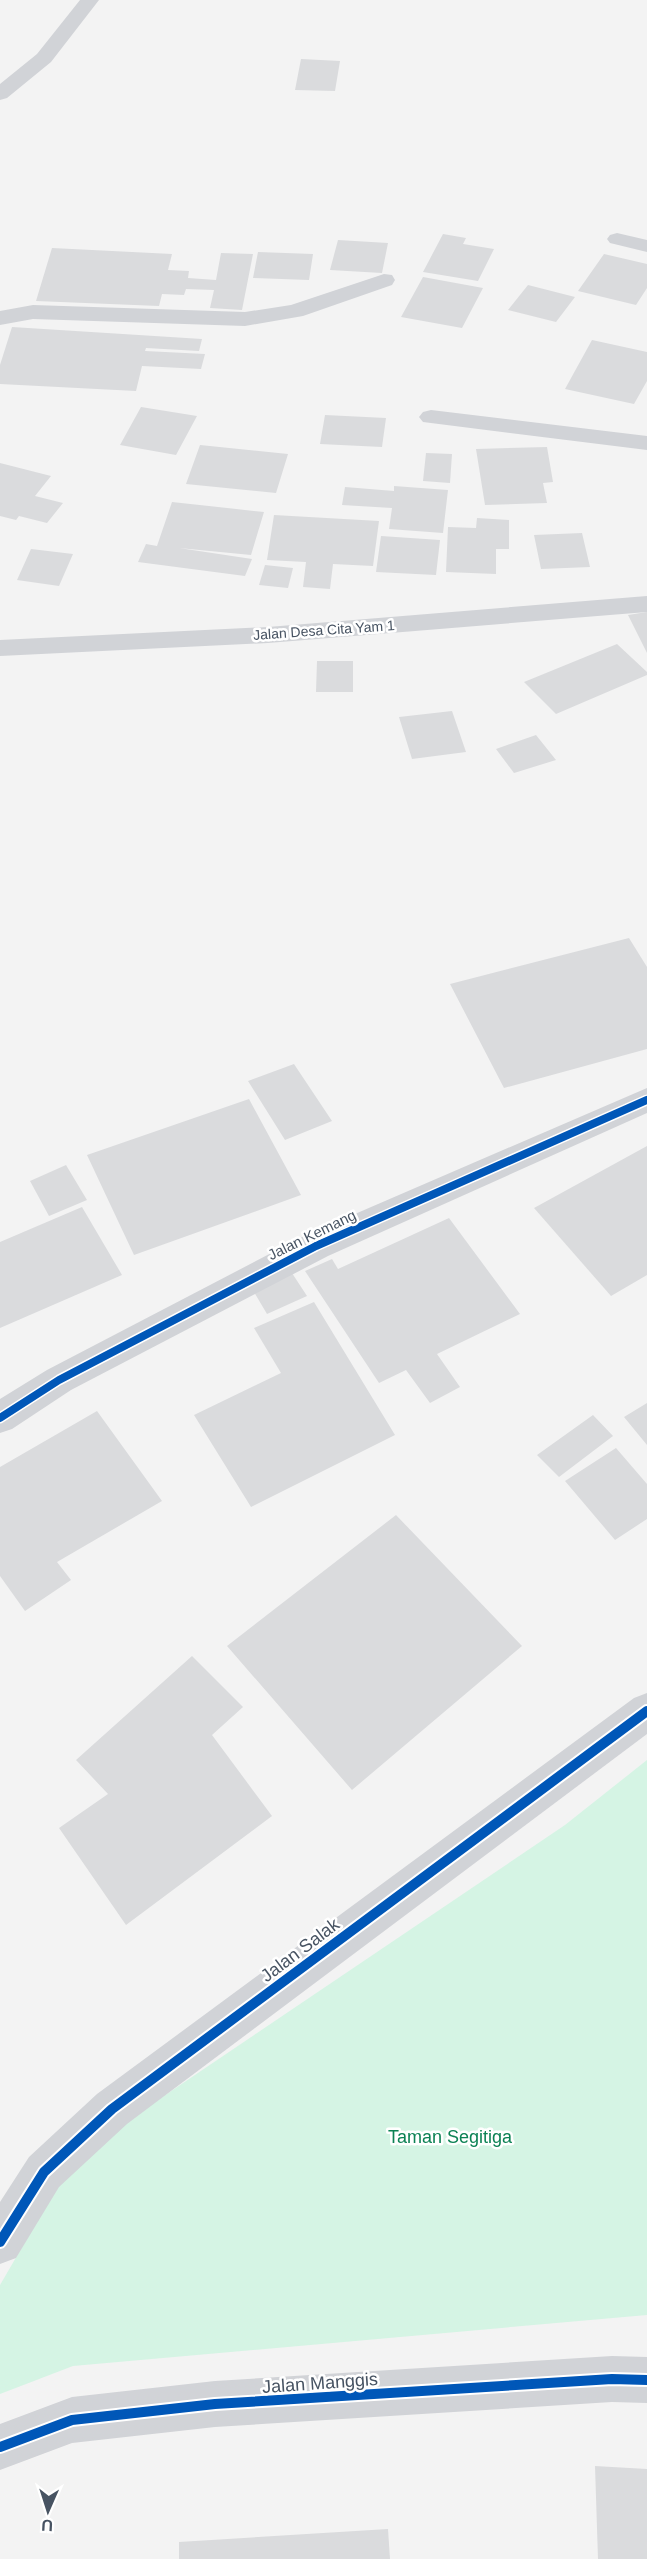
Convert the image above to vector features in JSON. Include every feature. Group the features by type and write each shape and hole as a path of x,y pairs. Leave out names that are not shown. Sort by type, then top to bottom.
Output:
{"street":[{"path":"0,94 44,58 86,1"},
{"path":"0,67 27,71"},
{"path":"617,239 647,246"},
{"path":"0,318 33,312 245,320 295,311 384,280"},
{"path":"431,417 647,442"},
{"name":"Jalan Desa Cita Yam 1","path":"0,648 268,635 647,604"},
{"name":"Jalan Kemang","path":"0,1418 58,1380 316,1246 647,1100"},
{"name":"Jalan Salak","path":"0,2242 44,2172 112,2109 647,1711"},
{"name":"Jalan Manggis","path":"0,2447 72,2420 215,2404 612,2379 647,2380"}],"green space":[{"name":"Taman Segitiga","path":"647,1760 647,2315 73,2366 0,2394 0,2285 75,2156 565,1825"}],"building":[{"path":"301,59 340,61 335,91 295,90"},
{"path":"443,234 466,238 463,244 494,249 478,281 423,272"},
{"path":"338,240 388,243 382,273 330,270"},
{"path":"52,248 172,254 168,270 189,271 188,278 216,280 221,253 253,254 242,310 210,308 214,290 186,289 184,295 162,294 159,306 36,301"},
{"path":"258,252 313,254 309,280 253,278"},
{"path":"604,254 647,264 647,288 636,305 578,291"},
{"path":"423,277 483,288 462,328 401,317"},
{"path":"528,285 575,297 556,322 508,310"},
{"path":"12,327 202,339 199,351 146,348 145,351 205,354 201,369 142,366 136,391 0,384 0,365"},
{"path":"592,340 647,352 647,381 634,404 565,389"},
{"path":"141,407 197,416 176,455 120,445"},
{"path":"325,415 386,418 382,447 320,444"},
{"path":"200,445 288,454 276,493 186,484"},
{"path":"547,447 553,482 543,483 547,503 485,505 476,449"},
{"path":"426,453 452,454 450,483 423,481"},
{"path":"0,463 51,476 35,496 63,503 47,523 19,516 16,520 0,516"},
{"path":"394,486 448,490 443,533 389,529 392,508 342,505 345,487 394,491"},
{"path":"172,502 264,512 251,555 179,548 252,559 245,576 138,562 146,544 157,546"},
{"path":"274,515 379,521 373,566 333,564 330,589 303,587 306,562 267,560"},
{"path":"477,518 509,520 509,549 496,549 496,574 446,572 448,527 476,528"},
{"path":"582,533 590,567 541,569 534,535"},
{"path":"381,536 440,540 436,575 376,572"},
{"path":"31,549 73,554 59,586 17,580"},
{"path":"265,565 293,568 288,588 259,585"},
{"path":"647,612 647,653 628,615"},
{"path":"617,644 647,672 647,675 556,714 524,682"},
{"path":"317,661 353,661 353,692 316,692"},
{"path":"452,711 466,752 412,759 399,717"},
{"path":"536,735 556,760 514,773 496,749"},
{"path":"629,938 647,967 647,1049 504,1088 450,984"},
{"path":"294,1064 332,1121 285,1140 248,1081"},
{"path":"249,1099 301,1195 134,1255 87,1155"},
{"path":"647,1146 647,1275 611,1296 534,1208"},
{"path":"66,1165 87,1200 49,1216 30,1181"},
{"path":"82,1207 122,1275 0,1328 0,1242"},
{"path":"449,1218 520,1314 437,1354 460,1387 430,1403 406,1370 379,1383 305,1271 332,1259 338,1269"},
{"path":"290,1270 307,1296 267,1314 251,1287"},
{"path":"314,1302 395,1435 251,1507 194,1415 281,1373 254,1328"},
{"path":"647,1403 647,1445 624,1417"},
{"path":"97,1411 162,1501 57,1562 71,1580 25,1611 0,1576 0,1467"},
{"path":"593,1415 613,1436 559,1477 537,1455"},
{"path":"616,1448 647,1484 647,1519 615,1540 565,1481"},
{"path":"396,1515 522,1646 352,1790 227,1646"},
{"path":"192,1656 243,1707 212,1735 272,1816 126,1925 59,1828 108,1794 76,1760"},
{"path":"595,2466 647,2469 647,2559 598,2559"},
{"path":"388,2529 390,2559 179,2559 179,2542"}],"cycle path":[{"path":"0,1418 59,1380 316,1246 647,1100"},
{"path":"0,2242 44,2172 112,2109 647,1711"},
{"path":"0,2447 72,2420 215,2404 612,2379 647,2380"}]}
